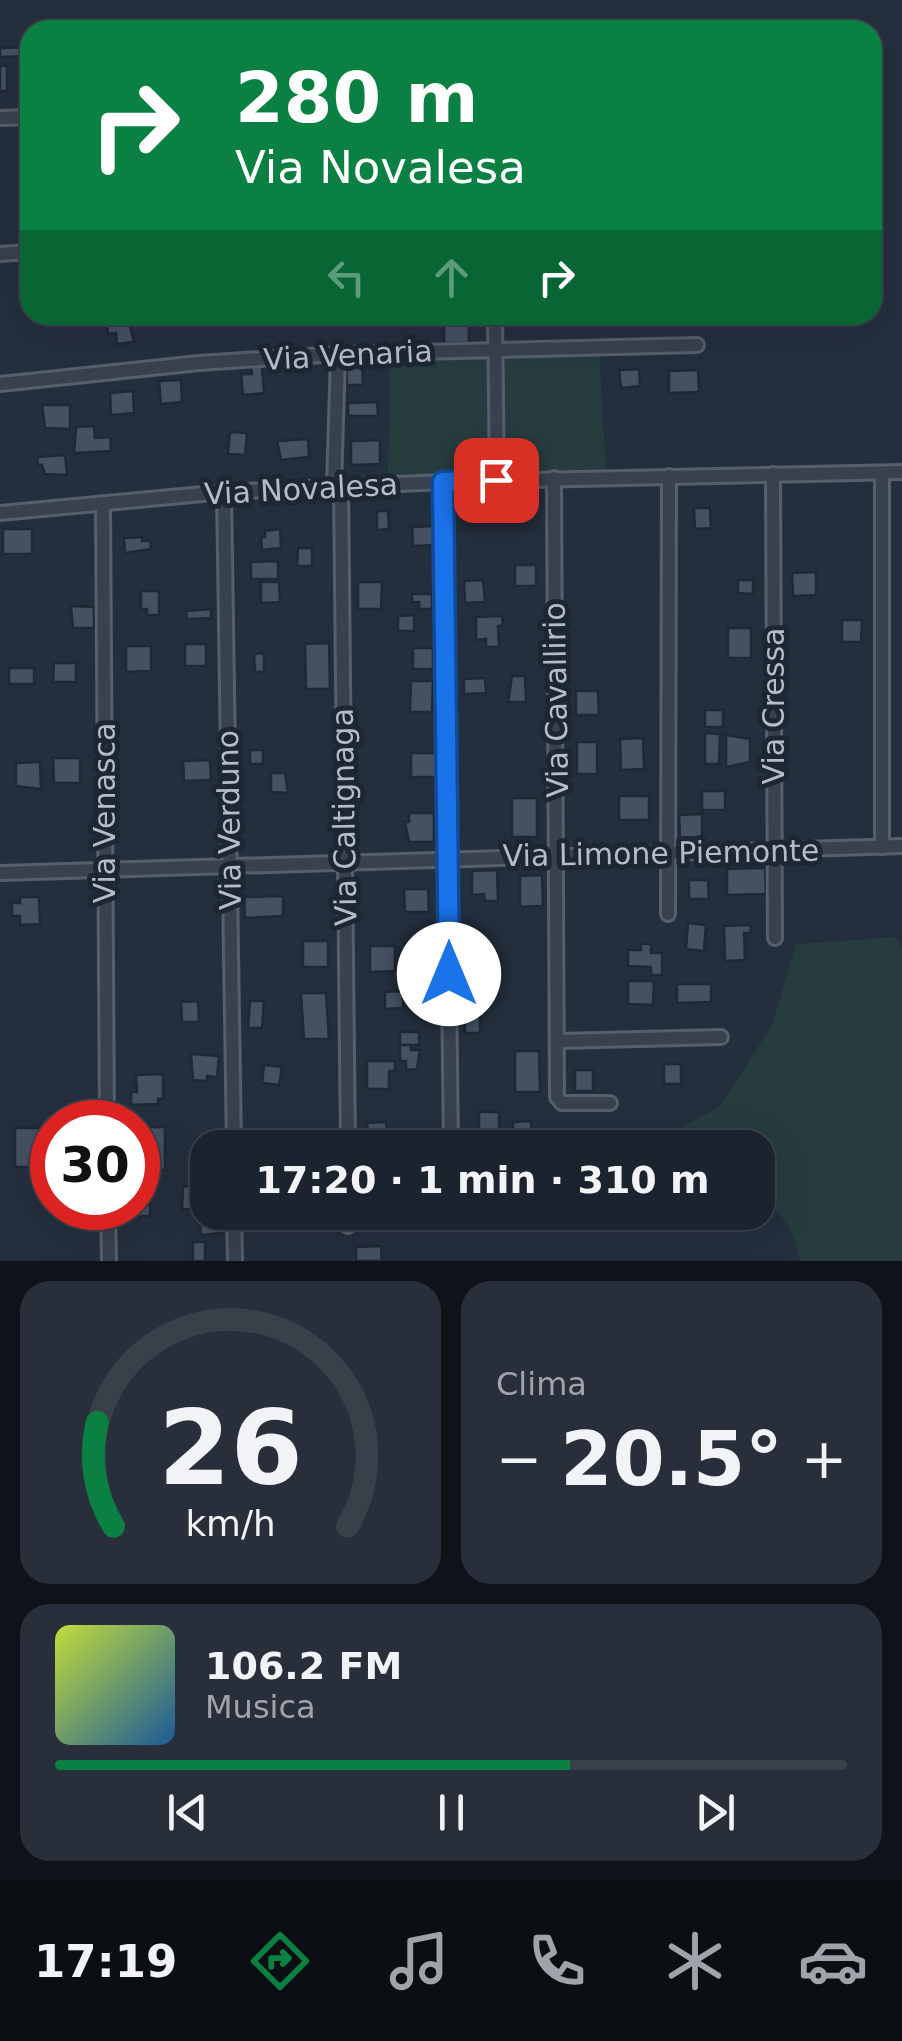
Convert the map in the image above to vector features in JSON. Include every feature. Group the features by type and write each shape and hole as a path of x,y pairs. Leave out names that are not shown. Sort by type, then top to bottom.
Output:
{"street":[{"path":"495,325 496,480"},
{"name":"Via Venaria","path":"0,384 199,363 338,354 697,344"},
{"name":"Via Caltignaga","path":"338,354 348,1130"},
{"path":"882,472 882,847"},
{"name":"Via Novalesa","path":"0,513 224,492 443,482 902,472"},
{"name":"Via Cressa","path":"773,474 775,938"},
{"path":"668,914 669,476"},
{"name":"Via Cavallirio","path":"554,478 557,1097 562,1104 610,1103"},
{"path":"443,482 450,1130"},
{"name":"Via Verduno","path":"224,492 234,1130"},
{"name":"Via Venasca","path":"103,504 107,1100"},
{"name":"Via Limone Piemonte","path":"0,873 902,846"},
{"path":"558,1041 720,1038"},
{"path":"108,1230 109,1261"},
{"path":"234,1230 235,1261"}],"green space":[{"path":"599,353 606,470 501,472 502,354"},
{"path":"490,356 488,472 388,477 390,357"},
{"path":"896,937 902,949 902,1261 800,1261 791,1233 775,1210 775,1130 678,1130 721,1105 772,1025 796,944"}],"building":[{"path":"20,47 20,56 0,57 0,48"},
{"path":"0,66 7,66 7,91 0,91"},
{"path":"107,325 130,325 134,342 117,344 116,333 108,334"},
{"path":"444,325 469,326 469,343 444,343"},
{"path":"346,360 362,360 363,385 347,385"},
{"path":"262,366 264,393 243,395 241,374 252,374 251,367"},
{"path":"639,369 640,386 621,388 619,370"},
{"path":"698,370 699,392 669,393 669,371"},
{"path":"181,380 182,402 161,404 159,381"},
{"path":"133,391 134,413 111,415 110,393"},
{"path":"377,402 378,416 348,416 348,403"},
{"path":"42,405 70,405 70,429 45,428"},
{"path":"94,426 95,438 110,437 111,451 74,453 76,427"},
{"path":"230,432 247,433 245,455 228,454"},
{"path":"308,439 309,457 281,460 277,441"},
{"path":"380,440 380,464 351,465 351,441"},
{"path":"65,455 67,475 45,474 42,465 38,465 37,457"},
{"path":"694,508 710,508 711,528 695,529"},
{"path":"377,511 388,511 389,529 377,530"},
{"path":"435,526 436,545 413,546 412,527"},
{"path":"3,529 32,529 32,554 3,554"},
{"path":"280,529 281,548 262,550 261,537 265,537 265,531"},
{"path":"142,537 142,541 150,541 151,549 125,553 124,538"},
{"path":"298,548 312,548 312,566 297,566"},
{"path":"278,561 278,579 251,579 251,562"},
{"path":"515,565 536,565 536,586 515,586"},
{"path":"816,572 816,595 793,596 792,573"},
{"path":"483,580 485,602 465,603 464,581"},
{"path":"738,580 753,580 753,594 738,593"},
{"path":"261,582 279,582 280,602 261,603"},
{"path":"358,582 382,582 381,609 358,609"},
{"path":"141,591 159,591 159,615 147,615 147,609 141,609"},
{"path":"412,594 432,594 432,609 419,609 419,602 412,602"},
{"path":"71,606 94,607 94,628 73,628"},
{"path":"211,609 211,618 187,619 186,611"},
{"path":"414,615 414,631 398,631 398,616"},
{"path":"502,616 503,625 498,626 499,647 486,647 486,639 476,640 476,617"},
{"path":"842,620 862,620 861,642 842,642"},
{"path":"728,628 751,628 751,658 728,658"},
{"path":"329,643 330,689 306,689 305,644"},
{"path":"185,644 206,644 206,666 185,666"},
{"path":"126,646 151,646 151,671 126,672"},
{"path":"413,648 433,648 433,669 413,669"},
{"path":"264,653 264,672 255,672 254,654"},
{"path":"54,663 76,663 76,682 53,682"},
{"path":"9,668 34,668 34,684 9,684"},
{"path":"512,676 525,676 526,702 508,702"},
{"path":"485,678 486,693 464,694 464,679"},
{"path":"411,681 433,681 432,712 410,712"},
{"path":"576,691 598,691 599,715 576,715"},
{"path":"705,710 723,710 723,727 705,727"},
{"path":"705,733 720,734 719,764 705,764"},
{"path":"726,735 750,739 750,762 726,767"},
{"path":"643,738 644,769 621,770 620,739"},
{"path":"577,742 597,742 597,774 577,774"},
{"path":"250,750 263,750 263,764 250,764"},
{"path":"411,753 438,753 438,777 411,777"},
{"path":"53,758 80,758 80,783 54,783"},
{"path":"210,760 211,780 184,781 183,761"},
{"path":"40,762 41,789 16,786 16,763"},
{"path":"271,773 285,773 288,793 271,792"},
{"path":"702,791 725,791 725,810 702,810"},
{"path":"619,796 649,796 649,820 619,820"},
{"path":"512,798 537,798 537,837 512,837"},
{"path":"409,813 434,813 434,842 409,842 405,822 409,822"},
{"path":"702,814 702,837 680,838 679,815"},
{"path":"765,868 766,894 727,895 727,869"},
{"path":"497,870 498,901 485,901 484,894 472,895 472,871"},
{"path":"542,875 543,906 520,907 520,876"},
{"path":"689,880 708,880 709,899 689,899"},
{"path":"404,889 428,889 429,912 405,912"},
{"path":"283,896 283,916 245,918 244,897"},
{"path":"20,897 39,897 40,924 20,925 20,916 12,916 12,903 20,903"},
{"path":"688,923 706,925 704,951 686,949"},
{"path":"750,925 751,933 744,933 745,960 725,961 724,926"},
{"path":"303,941 328,941 328,967 303,967"},
{"path":"429,942 430,962 409,962 408,943"},
{"path":"641,944 651,944 651,953 662,953 662,975 651,975 651,967 628,966 628,950 641,950"},
{"path":"370,946 395,946 395,971 370,972"},
{"path":"628,981 654,981 653,1005 628,1004"},
{"path":"677,984 711,984 711,1002 677,1003"},
{"path":"403,991 403,1008 385,1009 385,992"},
{"path":"301,993 326,993 329,1039 304,1039"},
{"path":"198,1001 199,1022 182,1022 181,1002"},
{"path":"250,1001 264,1001 262,1028 248,1028"},
{"path":"480,1016 480,1033 465,1033 465,1017"},
{"path":"400,1032 419,1032 419,1045 400,1045"},
{"path":"400,1045 420,1050 417,1069 406,1070 406,1061 400,1061"},
{"path":"515,1051 539,1051 540,1092 515,1092"},
{"path":"191,1054 219,1056 217,1077 193,1080"},
{"path":"367,1061 395,1061 395,1071 389,1071 389,1089 367,1089"},
{"path":"664,1064 681,1064 681,1084 664,1084"},
{"path":"264,1065 282,1067 279,1085 262,1083"},
{"path":"575,1070 593,1070 593,1091 575,1091"},
{"path":"163,1074 163,1098 131,1100 131,1092 137,1092 136,1075"},
{"path":"479,1112 499,1112 499,1130 479,1130"},
{"path":"531,1121 531,1130 513,1130 513,1122"},
{"path":"386,1122 387,1130 368,1130 367,1123"},
{"path":"160,1127 165,1127 165,1170 160,1170"},
{"path":"15,1128 30,1128 30,1167 15,1167"},
{"path":"183,1186 190,1186 190,1209 182,1209"},
{"path":"201,1230 223,1230 223,1233 201,1235"},
{"path":"193,1242 205,1242 205,1261 193,1261"},
{"path":"381,1246 382,1261 356,1261 356,1247"}],"route":[{"path":"449,974 443,482 496,480"}]}
